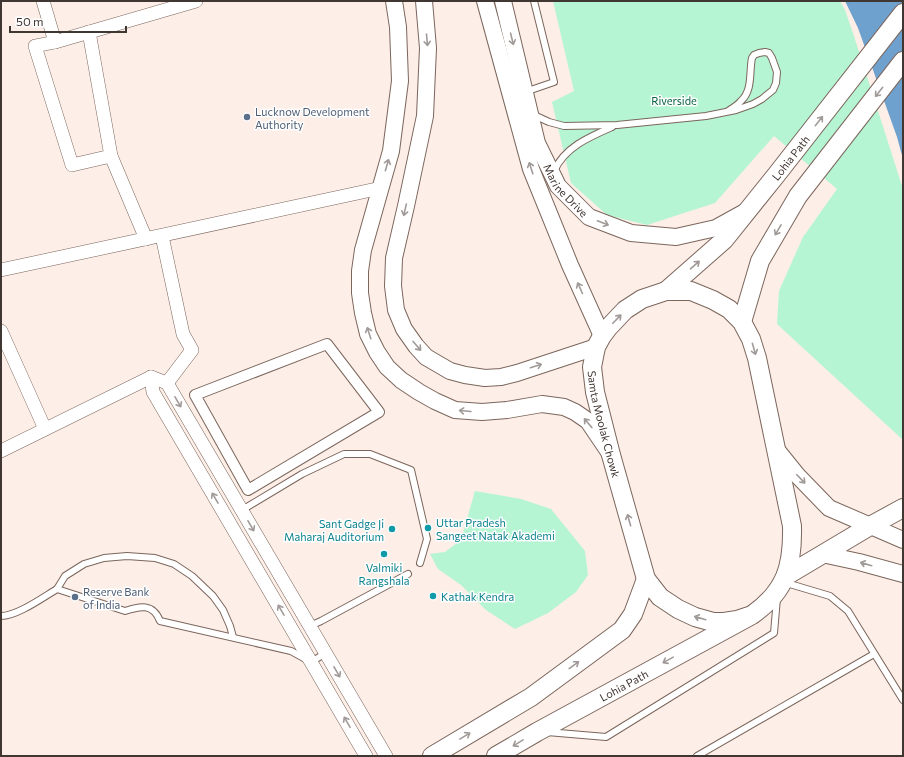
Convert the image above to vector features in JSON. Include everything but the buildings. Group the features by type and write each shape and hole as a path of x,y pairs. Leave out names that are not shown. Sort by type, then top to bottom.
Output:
{"main road":[{"name":"Lohia Path","path":"666,290 724,240 903,13"},
{"path":"742,322 760,261 798,196 903,61"},
{"name":"Samta Moolak Chowk","path":"666,290 691,292 713,300 729,309 742,322 752,339 792,526 790,560 782,583 763,607 752,615 737,620 724,622 712,622 695,617 678,609 660,597 646,579 595,392 592,367 599,342 608,328 625,310 642,299 666,290"},
{"path":"782,583 822,554 903,508"},
{"path":"432,756 531,697 622,630 633,614 646,579"},
{"name":"Lohia Path","path":"496,756 537,732 752,615"}],"street":[{"path":"43,1 55,42"},
{"path":"111,156 72,165 35,46 55,42 196,1"},
{"path":"394,1 398,27 400,81 391,151 363,250 360,271 360,293 368,334 387,367 401,380 435,401 455,410 482,412 542,404 564,407 575,412 588,421 611,455"},
{"path":"424,1 428,48 425,116 394,258 393,286 396,310 404,329 416,346 426,356 438,364 450,371 485,378 501,377 517,373 599,342"},
{"name":"Marine Drive","path":"485,1 531,169 570,264 599,342"},
{"name":"Marine Drive","path":"503,1 537,143 558,186 589,218 631,233 676,237 716,228 748,211"},
{"path":"89,32 111,156 146,239"},
{"path":"1,270 381,188"},
{"path":"162,236 182,334 192,350 167,383"},
{"path":"1,331 45,429"},
{"path":"327,344 379,412 248,490 194,395 327,344"},
{"path":"151,377 153,392 366,756"},
{"path":"1,451 151,377 167,383 386,756"},
{"path":"776,449 796,475 829,508 903,540"},
{"path":"822,554 903,574"}],"lane":[{"path":"525,92 554,82 534,1"},
{"path":"530,114 549,122 564,126 617,125 706,116 736,110 753,104 773,90 777,78 777,72 769,53 764,52 754,55 752,58 748,92 741,102 728,111"},
{"path":"552,175 560,159 576,145 597,133 617,125"},
{"path":"242,510 302,474 344,454 370,454 411,470 427,539 420,563"},
{"path":"1,616 7,616 29,606 56,589 65,576 84,564 104,558 127,556 155,558 174,564 192,576 213,596 223,610 233,637"},
{"path":"310,626 408,574"},
{"path":"537,732 606,736 774,633 782,583 830,596 848,611 903,700"},
{"path":"56,589 125,611 141,607 149,608 155,611 160,621 291,651 311,662 326,653"},
{"path":"697,756 874,654"}],"green space":[{"name":"Riverside","path":"553,1 840,1 845,10 853,33 903,189 903,440 777,324 779,291 803,237 837,189 774,136 715,203 647,225 607,215 571,183 552,102 574,91"},
{"path":"475,491 521,499 551,509 585,551 588,575 576,592 548,613 515,629 486,610 461,585 438,569 430,554 445,552 461,540"}],"water":[{"path":"845,1 903,1 903,159 897,137 858,28"}],"place":[{"name":"Lucknow Development Authority","path":"247,117"},
{"name":"Uttar Pradesh Sangeet Natak Akademi","path":"428,528"},
{"name":"Sant Gadge Ji Maharaj Auditorium","path":"392,529"},
{"name":"Valmiki Rangshala","path":"384,554"},
{"name":"Kathak Kendra","path":"433,596"},
{"name":"Reserve Bank of India","path":"75,597"}]}
